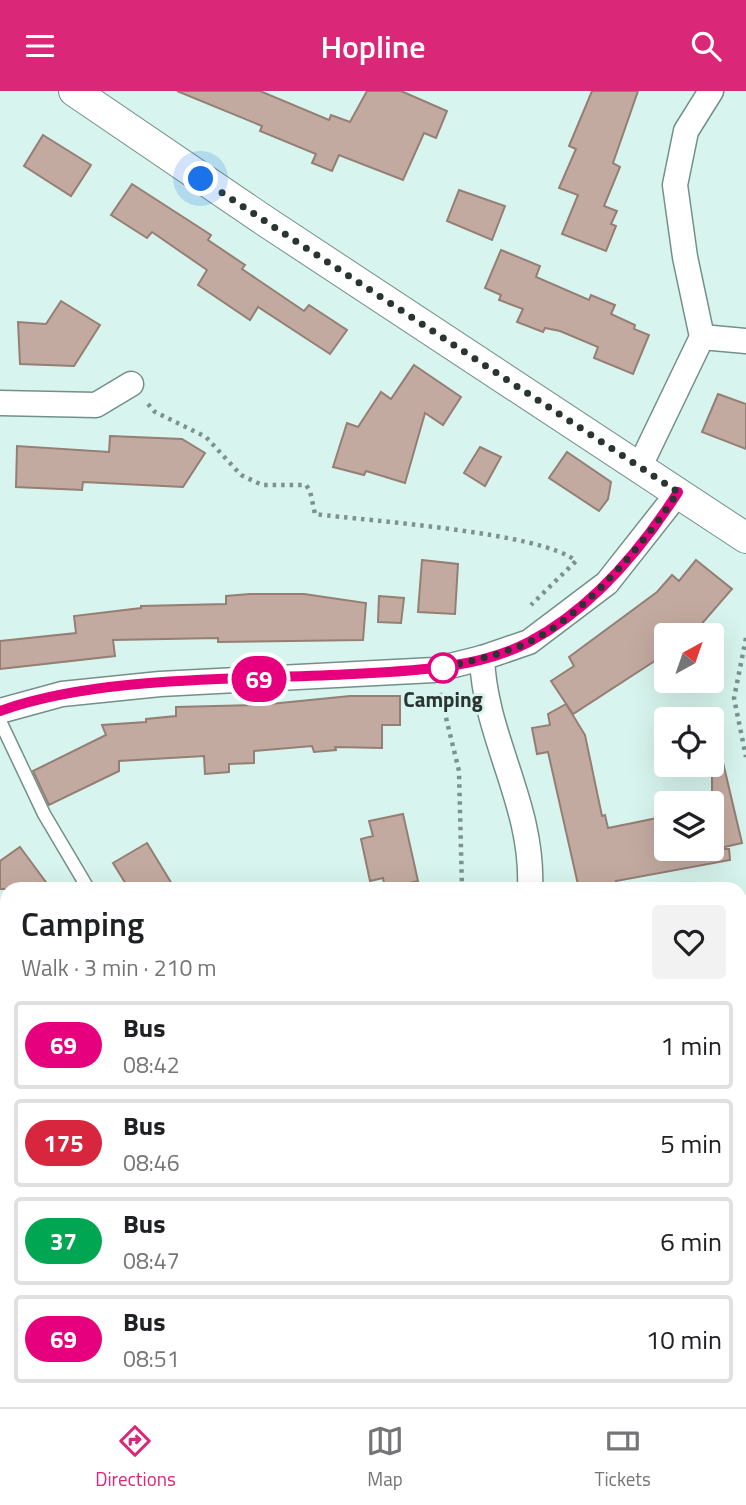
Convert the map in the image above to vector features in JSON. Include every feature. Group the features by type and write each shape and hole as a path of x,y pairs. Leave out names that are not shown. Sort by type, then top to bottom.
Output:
{"street":[{"path":"74,91 138,137 746,538"},
{"path":"639,468 702,337 685,257 675,185 686,131 711,91"},
{"path":"702,337 746,341"},
{"path":"0,403 96,405 131,384"},
{"path":"0,711 26,702 75,693 160,684 434,670 482,658 529,642 607,583 678,492"},
{"path":"482,658 488,705 525,821 529,882"}],"lane":[{"path":"0,721 44,814 84,882"}],"path":[{"path":"131,384 155,412 206,437 241,475 262,485 306,485 315,514 498,537 564,551 576,561 526,609"},
{"path":"746,638 734,698 746,757"},
{"path":"444,707 459,771 462,882"}],"building":[{"path":"177,91 260,91 329,120 331,115 350,122 367,91 401,91 447,111 436,138 424,133 403,180 339,155 332,171 312,163 316,154 260,131 262,126"},
{"path":"592,91 638,91 613,163 620,167 604,206 617,211 611,224 616,226 606,251 562,234 578,195 559,188 576,149 569,146"},
{"path":"43,135 91,165 71,196 24,166"},
{"path":"132,184 211,235 208,240 245,265 242,269 304,311 309,305 347,330 330,354 258,307 250,320 198,285 207,270 152,232 147,238 111,215"},
{"path":"459,190 505,206 492,240 447,221"},
{"path":"501,250 540,266 536,277 589,300 591,295 615,305 611,314 649,335 633,374 594,358 598,347 560,331 545,328 543,332 517,322 523,309 499,300 501,295 485,288"},
{"path":"61,301 100,325 74,366 20,364 18,322 46,324"},
{"path":"414,365 461,397 443,425 425,413 405,483 366,471 364,475 333,467 347,423 358,427 381,392 391,399"},
{"path":"718,394 746,404 746,449 702,432"},
{"path":"110,436 182,439 205,453 183,487 83,482 82,490 16,487 17,446 109,452"},
{"path":"480,447 501,457 485,486 464,473"},
{"path":"567,452 611,482 608,499 599,511 549,478"},
{"path":"422,560 458,564 455,614 418,612"},
{"path":"696,560 732,589 702,623 654,623 654,661 573,714 551,681 574,666 569,657 657,592 672,575 679,581"},
{"path":"304,594 366,603 363,640 113,640 115,656 0,669 0,641 76,633 74,616 141,606 226,604 226,596"},
{"path":"379,596 404,598 401,623 378,622"},
{"path":"350,696 400,696 400,725 382,725 382,748 335,747 336,750 314,752 312,746 254,751 254,763 229,764 229,772 205,774 204,756 119,761 119,771 49,805 33,771 106,735 102,725 146,722 146,719 176,716 176,707 260,705"},
{"path":"566,704 585,735 602,816 605,815 608,828 654,819 654,861 724,861 724,849 729,849 730,860 616,882 577,882 548,752 537,754 532,728 550,725 548,714"},
{"path":"724,767 742,843 724,847 724,791 712,791 712,777 724,777"},
{"path":"403,814 418,881 384,882 383,878 370,881 361,839 373,836 369,821"},
{"path":"147,843 171,882 125,882 113,863"},
{"path":"20,847 46,882 0,882 0,861"}],"bus line":[{"name":"69","path":"0,711 62,694 160,684 434,670 482,658 529,642 607,583 667,510 678,492"}],"place":[{"name":"Camping","path":"443,668"}],"route":[{"path":"201,179 678,492 667,510 607,583 568,615 529,642 434,670 443,668"}]}
